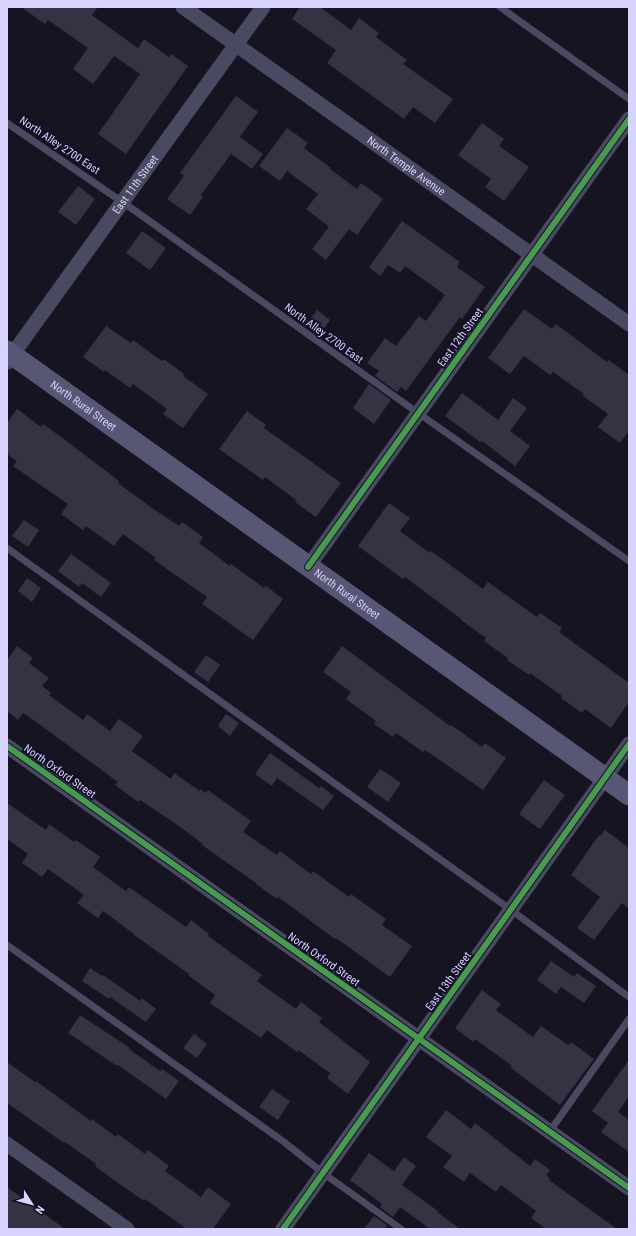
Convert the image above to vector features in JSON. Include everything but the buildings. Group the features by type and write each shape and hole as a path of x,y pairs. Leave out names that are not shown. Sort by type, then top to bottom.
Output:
{"main road":[{"name":"North Rural Street","path":"9,356 629,795"}],"street":[{"name":"North Temple Avenue","path":"183,7 629,324"},
{"name":"East 11th Street","path":"9,356 123,202 263,7"},
{"name":"East 12th Street","path":"308,567 629,119"},
{"name":"East 13th Street","path":"283,1229 629,744"},
{"name":"North Oxford Street","path":"7,746 629,1188"},
{"path":"7,1144 127,1229"}],"lane":[{"path":"500,7 629,99"},
{"name":"North Alley 2700 East","path":"7,123 123,202 418,414 629,561"},
{"path":"7,548 511,910 629,997"},
{"path":"7,945 284,1142 323,1173 401,1229"},
{"path":"550,1131 629,1019"}],"cycle path":[{"path":"308,567 629,119"},
{"path":"283,1229 629,744"},
{"path":"7,746 629,1188"}]}
